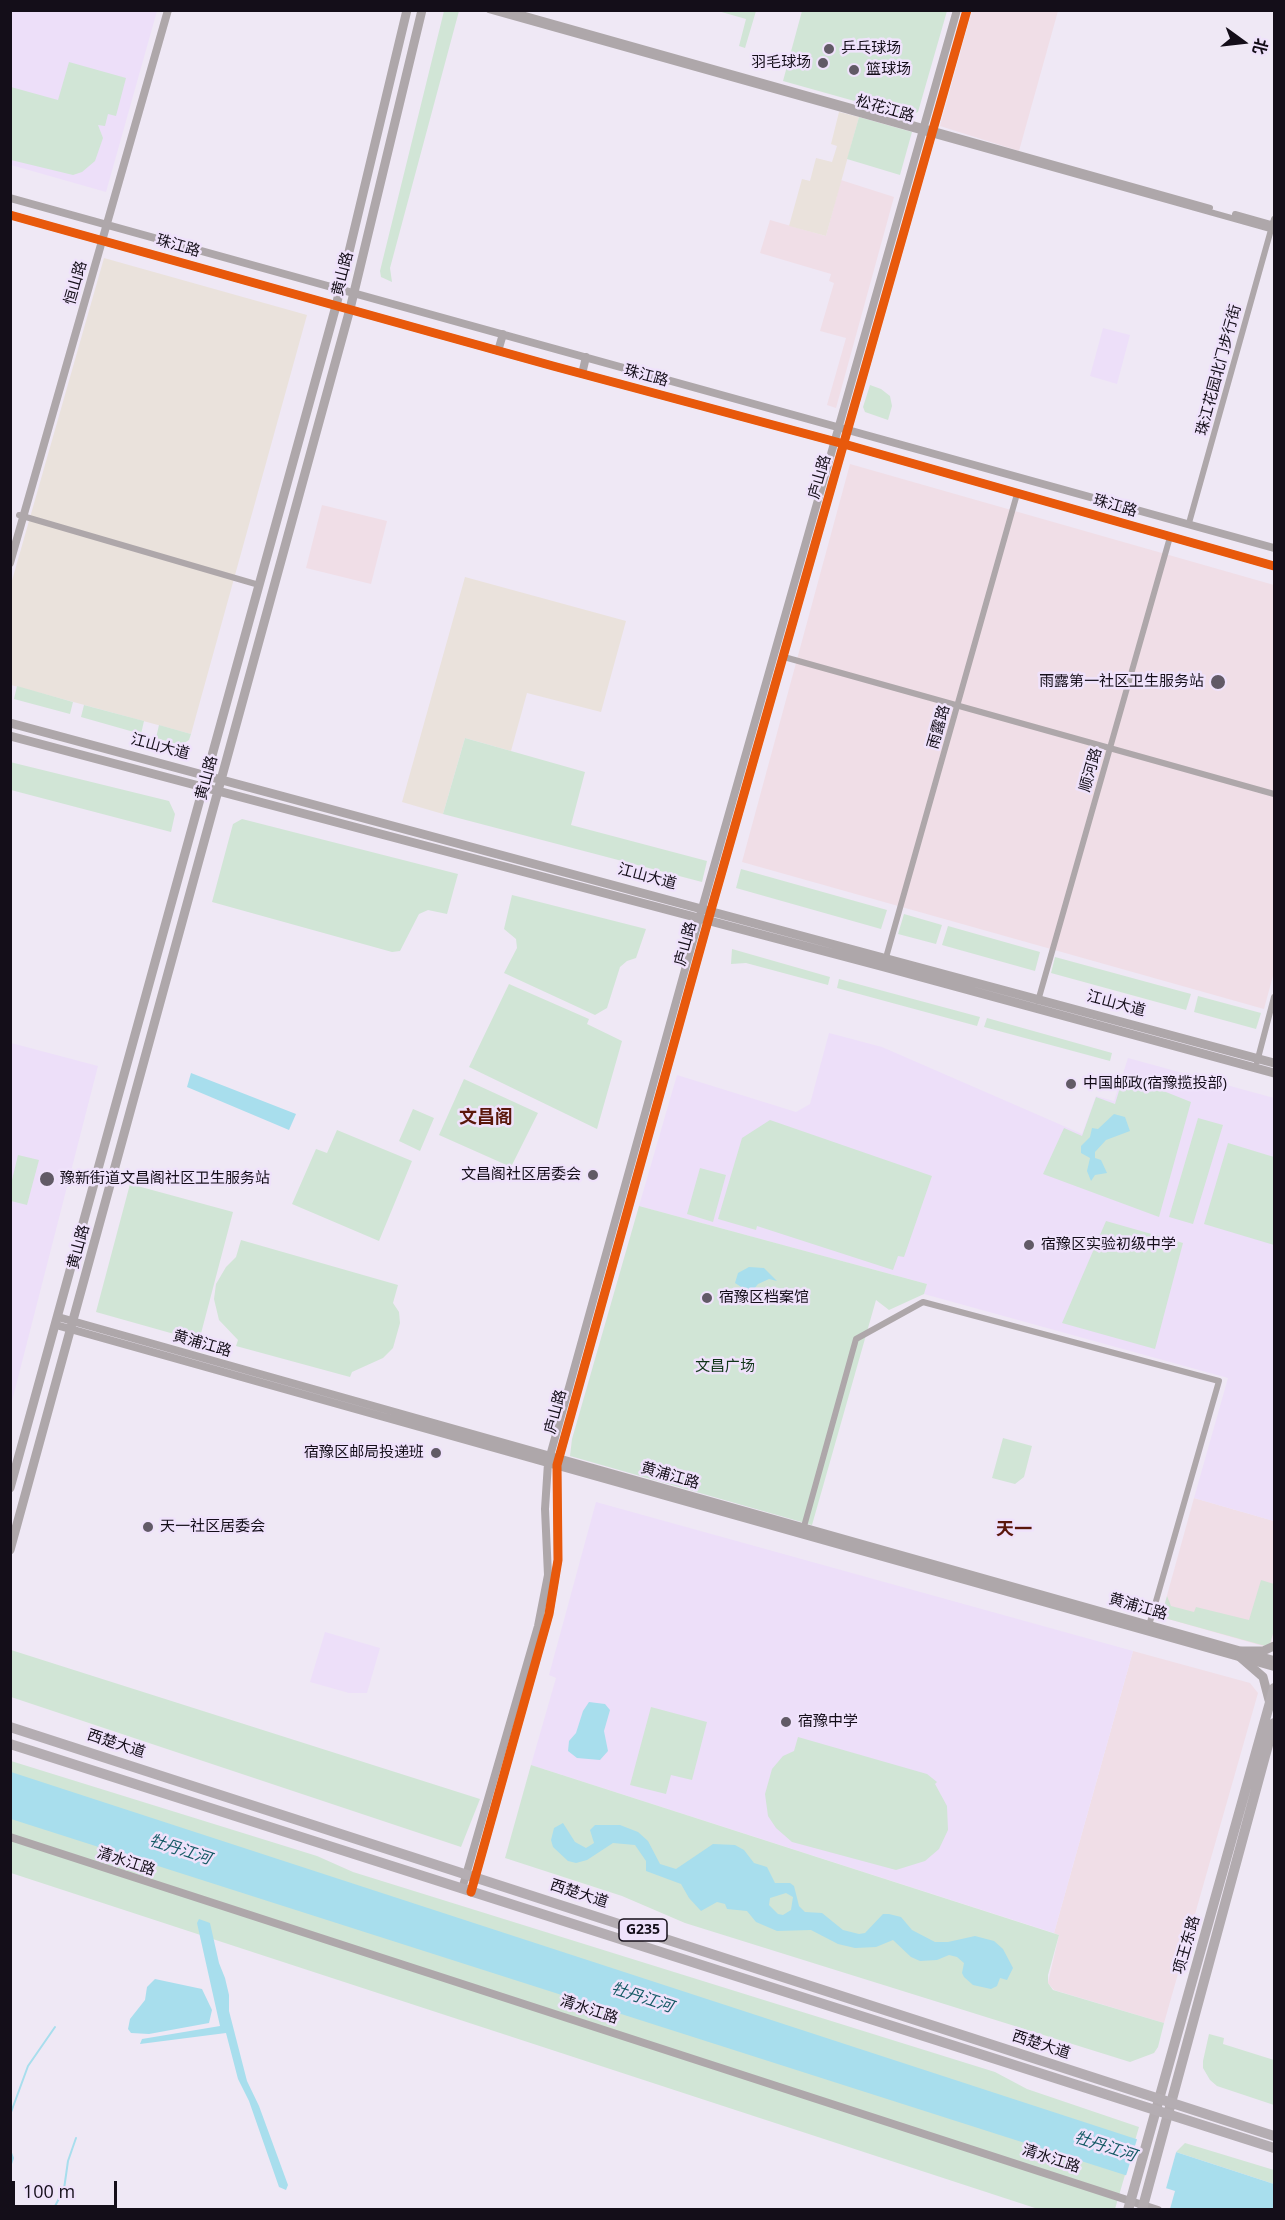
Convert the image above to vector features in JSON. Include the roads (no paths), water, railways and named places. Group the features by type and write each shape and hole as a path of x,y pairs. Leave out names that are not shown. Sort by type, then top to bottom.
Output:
{"highway":[{"name":"西楚大道","path":"10,1727 1275,2136"},
{"name":"西楚大道","path":"10,1744 1275,2148"}],"main road":[{"name":"黄山路","path":"10,1488 336,306 407,10"},
{"name":"黄山路","path":"10,1550 350,309 422,10"},
{"name":"江山大道","path":"10,723 707,909 1275,1073"},
{"name":"江山大道","path":"10,736 703,921 885,962"},
{"name":"江山大道","path":"1037,1004 1275,1063"},
{"path":"1241,1654 1263,1651 1275,1646"},
{"path":"1241,1654 1263,1677 1270,1694 1268,1711"},
{"name":"项王东路","path":"1129,2205 1275,1688"},
{"name":"项王东路","path":"1143,2207 1217,1926 1275,1723"}],"street":[{"name":"恒山路","path":"105,224 163,10"},
{"name":"恒山路","path":"10,563 21,516 168,10"},
{"name":"松花江路","path":"489,10 1273,225"},
{"name":"松花江路","path":"507,10 924,130"},
{"name":"庐山路","path":"707,909 957,10"},
{"name":"庐山路","path":"472,1875 540,1616 548,1575 545,1509 549,1459 703,921 849,429 967,10"},
{"name":"珠江路","path":"10,198 1275,548"},
{"path":"13,215 20,201"},
{"name":"珠江路","path":"13,215 498,351 844,444 1275,566"},
{"name":"珠江花园北门步行街","path":"1189,523 1273,225"},
{"path":"498,351 503,334"},
{"path":"582,374 586,357"},
{"path":"766,423 770,407"},
{"name":"雨露路","path":"885,962 1017,494"},
{"name":"恒山路","path":"10,545 21,516"},
{"path":"21,516 259,585"},
{"name":"顺河路","path":"1037,1004 1170,537"},
{"path":"783,657 1275,794"},
{"name":"庐山路","path":"467,1890 549,1614 558,1560 558,1462 703,921"},
{"path":"1256,1068 1275,997"},
{"path":"801,1536 856,1339 922,1302 1219,1381 1148,1628"},
{"name":"黄浦江路","path":"57,1321 549,1459 801,1536 1148,1628"},
{"name":"黄浦江路","path":"558,1462 804,1527 1241,1654 1275,1660"},
{"path":"1241,1654 1275,1667"},
{"name":"清水江路","path":"10,1837 1129,2205 1158,2210"}],"water":[{"path":"191,1073 296,1114 289,1130 187,1087"},
{"path":"1114,1114 1125,1117 1130,1131 1106,1140 1095,1152 1095,1158 1101,1160 1107,1173 1095,1175 1091,1181 1087,1171 1090,1158 1081,1153 1081,1146 1090,1137 1092,1128 1098,1129"},
{"path":"749,1267 764,1268 777,1281 769,1279 758,1284 753,1290 746,1290 735,1283 738,1273"},
{"path":"589,1702 605,1704 610,1710 604,1731 608,1751 600,1760 577,1758 568,1751 569,1741 576,1733 583,1711"},
{"name":"牡丹江河","path":"11,1772 1274,2184 1274,2209 1170,2209 1175,2191 11,1819"},
{"path":"563,1823 575,1842 586,1848 594,1843 590,1830 595,1825 620,1825 638,1832 648,1841 660,1864 676,1869 713,1844 735,1845 744,1850 754,1863 767,1867 775,1883 790,1883 794,1886 799,1906 805,1912 822,1913 843,1930 859,1934 865,1933 883,1914 889,1914 901,1917 912,1930 935,1942 948,1942 975,1936 994,1941 1003,1949 1013,1968 1007,1980 1000,1978 997,1986 991,1989 973,1985 964,1977 962,1973 964,1963 957,1957 949,1955 937,1960 920,1961 911,1957 893,1940 876,1947 855,1948 838,1944 811,1930 777,1931 756,1922 747,1911 727,1909 725,1904 717,1902 701,1911 689,1898 681,1884 646,1871 646,1861 635,1845 613,1843 587,1860 576,1863 568,1861 553,1847 551,1840 554,1828","holes":["786,1893 793,1897 791,1910 783,1915 778,1914 769,1905 770,1898"]},
{"path":"199,1919 210,1923 229,1995 229,2011 247,2081 259,2106 288,2185 286,2190 279,2187 249,2101 238,2079 226,2033 140,2044 142,2039 220,2026 197,1923"},
{"path":"155,1979 202,1989 212,2010 209,2023 149,2034 131,2033 128,2029 130,2019 145,2000 147,1987"}],"waterway":[{"path":"10,2115 28,2066 55,2027"},
{"path":"53,2210 64,2189 68,2161 76,2138"},
{"path":"10,2150 13,2158 10,2167"}],"place":[{"name":"乒乓球场","path":"829,49"},
{"name":"羽毛球场","path":"823,63"},
{"name":"篮球场","path":"854,70"},
{"name":"雨露第一社区卫生服务站","path":"1218,682"},
{"name":"中国邮政(宿豫揽投部)","path":"1071,1084"},
{"name":"文昌阁社区居委会","path":"593,1175"},
{"name":"豫新街道文昌阁社区卫生服务站","path":"47,1179"},
{"name":"宿豫区实验初级中学","path":"1029,1245"},
{"name":"宿豫区档案馆","path":"707,1298"},
{"name":"宿豫区邮局投递班","path":"436,1453"},
{"name":"天一社区居委会","path":"148,1527"},
{"name":"宿豫中学","path":"786,1722"}],"district":[{"name":"文昌阁","path":"486,1118"},
{"name":"天一","path":"1014,1530"}],"park label":[{"name":"文昌广场","path":"725,1367"}]}
